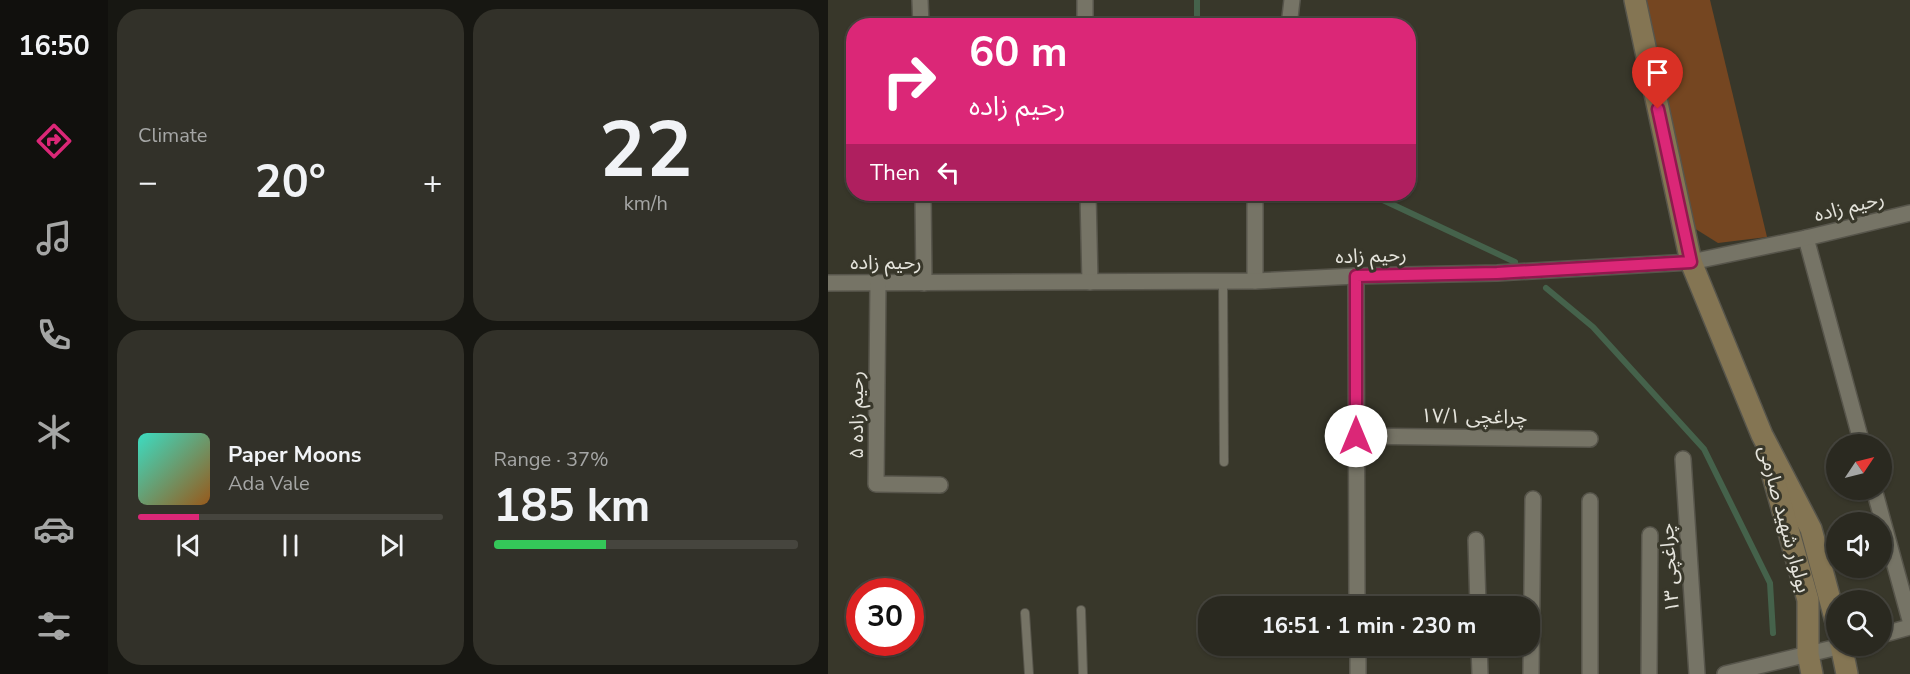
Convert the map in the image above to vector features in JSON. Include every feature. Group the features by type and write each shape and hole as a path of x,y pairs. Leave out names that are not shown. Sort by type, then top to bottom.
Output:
{"main road":[{"name":"بولوار شهید صارمی","path":"1635,0 1691,262 1762,435 1811,529 1827,590"},
{"name":"بولوار شهید صارمی","path":"1762,435 1808,600 1810,664"},
{"path":"1845,656 1847,674"}],"street":[{"path":"920,0 921,18"},
{"path":"1085,0 1085,18"},
{"path":"1290,18 1292,0"},
{"path":"923,201 924,283"},
{"path":"1088,201 1090,282"},
{"path":"1255,201 1255,281"},
{"name":"رحیم زاده","path":"828,283 1255,281 1522,272 1691,262 1910,213"},
{"path":"1806,238 1859,434"},
{"path":"1356,276 1357,596"},
{"name":"رحیم زاده ۵","path":"878,283 876,484 940,485"},
{"name":"چراغچی ۱۷/۱","path":"1356,436 1590,439"},
{"name":"چراغچی ۱۳","path":"1683,459 1697,674"},
{"path":"1532,674 1533,499"},
{"path":"1877,500 1910,620"},
{"path":"1590,501 1590,674"},
{"path":"1649,674 1650,535"},
{"path":"1476,540 1478,596"},
{"path":"1892,632 1910,627"},
{"path":"1725,674 1810,664 1826,655"},
{"path":"1358,656 1358,674"},
{"path":"1479,656 1480,674"}],"lane":[{"path":"1223,281 1224,462"},
{"path":"1081,610 1083,674"},
{"path":"1025,613 1029,674"}],"shaded area":[{"path":"1643,0 1710,0 1767,237 1718,243 1694,228"}],"waterway":[{"path":"1197,0 1197,18"},
{"path":"1385,201 1515,262"},
{"path":"1546,288 1593,327 1704,449 1770,583 1773,633"}],"route":[{"path":"1356,436 1356,276 1497,273 1691,262 1658,109"}]}
